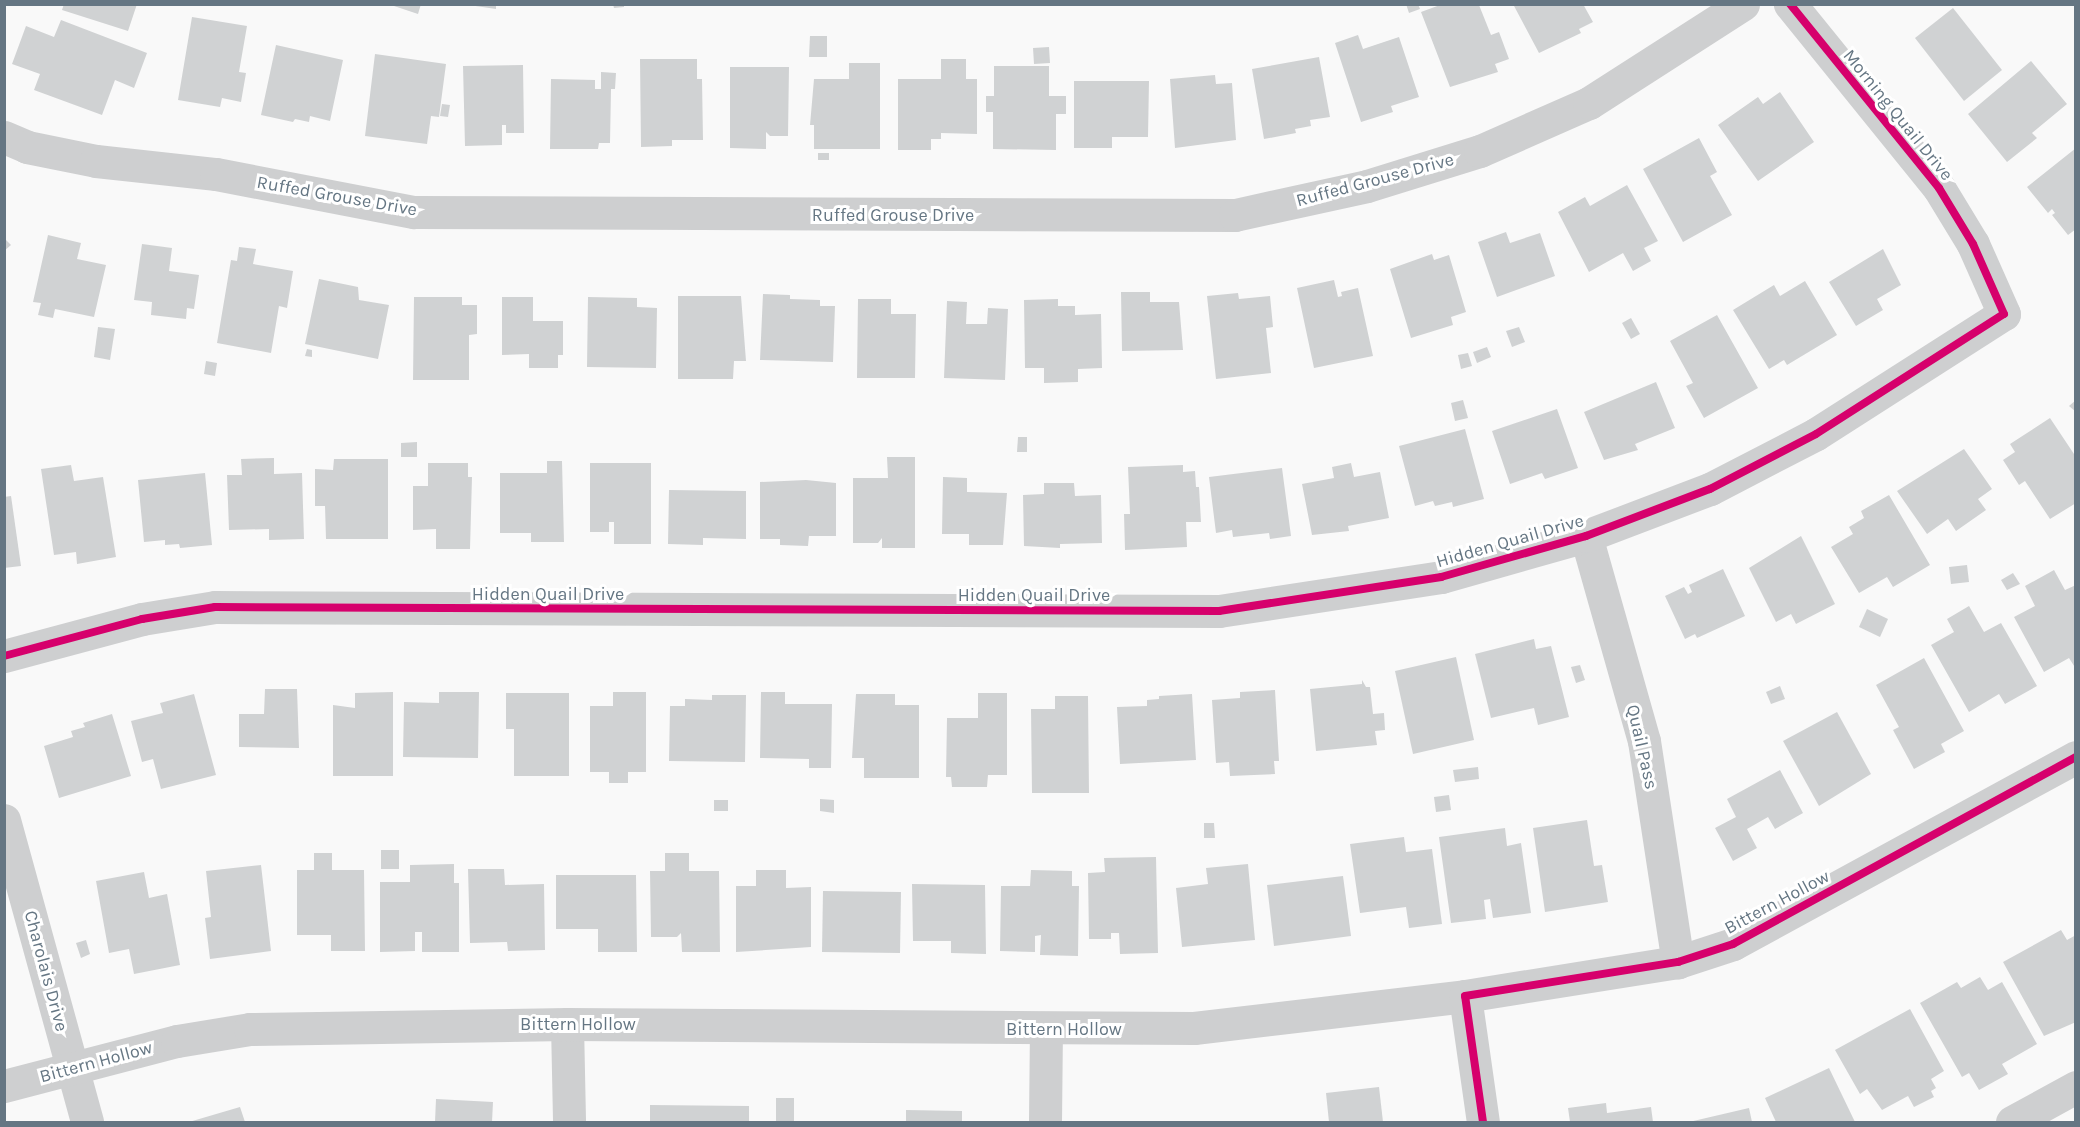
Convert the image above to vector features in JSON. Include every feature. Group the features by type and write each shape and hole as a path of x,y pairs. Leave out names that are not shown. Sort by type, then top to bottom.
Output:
{"street":[{"name":"Ruffed Grouse Drive","path":"4,137 27,147 96,161 216,174 414,212 1235,215 1367,186 1480,151 1589,103 1743,4"},
{"name":"Morning Quail Drive","path":"1790,4 1939,188 1973,244 2004,314"},
{"name":"Hidden Quail Drive","path":"4,656 142,619 215,608 1219,611 1441,577 1586,536 1710,489 1816,434 2004,314"},
{"name":"Quail Pass","path":"1586,536 1644,741 1678,962"},
{"name":"Bittern Hollow","path":"4,1086 177,1041 249,1029 567,1024 1046,1030 1194,1028 1465,996 1678,962 1733,944 2076,757"},
{"name":"Charolais Drive","path":"4,820 87,1122"},
{"path":"1465,996 1483,1122"},
{"path":"567,1024 569,1122"},
{"path":"1045,1122 1046,1030"},
{"path":"2012,1122 2076,1087"}],"building":[{"path":"64,4 137,4 128,31 62,10"},
{"path":"388,4 421,4 418,14"},
{"path":"462,4 496,4 496,9"},
{"path":"613,4 624,4 624,7 614,8"},
{"path":"1406,4 1418,4 1420,9 1409,13"},
{"path":"1513,4 1583,4 1593,22 1579,29 1581,33 1539,53"},
{"path":"1440,5 1479,5 1491,35 1499,32 1509,59 1495,64 1498,72 1450,87 1421,12"},
{"path":"1953,8 2002,70 1964,101 1915,38"},
{"path":"192,17 247,26 239,72 246,73 241,102 222,98 220,107 178,100"},
{"path":"61,20 147,53 134,88 115,80 102,115 34,90 40,74 12,64 26,26 54,37"},
{"path":"1358,35 1363,49 1399,37 1419,97 1391,106 1393,112 1361,122 1335,43"},
{"path":"810,36 827,36 827,57 809,57"},
{"path":"276,45 343,60 330,121 310,116 309,122 295,119 293,122 261,115"},
{"path":"1049,47 1050,63 1034,64 1033,48"},
{"path":"375,54 446,64 439,117 431,116 427,144 365,136"},
{"path":"1319,57 1330,117 1310,120 1311,126 1295,129 1296,133 1264,139 1252,69"},
{"path":"640,59 697,59 697,79 702,79 703,140 672,140 672,146 641,147"},
{"path":"941,59 966,59 966,79 977,79 977,134 941,133 941,139 931,139 931,150 898,150 898,79 941,79"},
{"path":"2031,61 2067,104 2032,133 2037,138 2007,162 1968,114"},
{"path":"849,63 880,63 880,149 814,149 814,125 810,125 814,79 849,79"},
{"path":"523,65 524,133 506,133 506,125 502,125 502,145 465,146 463,66"},
{"path":"994,66 1049,66 1049,96 1066,96 1066,114 1056,114 1056,150 993,149 993,112 986,112 986,96 994,96"},
{"path":"730,67 789,67 788,136 770,136 766,132 766,149 730,148"},
{"path":"601,72 616,73 615,89 611,89 610,143 599,143 598,149 550,149 551,79 595,80 595,89 601,89"},
{"path":"1215,75 1216,84 1232,83 1236,140 1175,148 1170,79"},
{"path":"1074,81 1149,81 1148,137 1112,137 1112,148 1074,148"},
{"path":"1780,92 1814,142 1758,181 1718,125 1758,97 1763,104"},
{"path":"442,104 450,105 448,117 440,116"},
{"path":"1699,138 1717,172 1710,176 1732,215 1683,242 1643,169"},
{"path":"2076,148 2076,229 2068,235 2052,215 2055,213 2052,209 2048,213 2027,187"},
{"path":"818,153 829,153 829,160 818,160"},
{"path":"1627,185 1658,241 1644,248 1651,261 1633,271 1623,253 1589,272 1558,212 1585,197 1590,206"},
{"path":"1506,232 1510,243 1540,233 1555,276 1497,297 1478,242"},
{"path":"48,235 81,243 77,259 106,265 94,317 55,309 53,318 38,315 41,303 33,302"},
{"path":"4,238 11,245 4,251"},
{"path":"142,244 172,248 169,271 199,275 194,309 187,308 186,319 151,315 152,302 134,300"},
{"path":"239,247 256,249 253,264 293,271 287,308 279,306 271,353 217,343 231,260 237,261"},
{"path":"1883,249 1901,285 1877,299 1883,310 1856,326 1829,282"},
{"path":"1432,254 1434,260 1449,255 1466,312 1451,317 1453,325 1411,338 1390,269"},
{"path":"319,279 358,287 359,300 389,305 378,359 305,344"},
{"path":"1334,280 1338,297 1342,296 1341,292 1358,288 1373,356 1314,368 1297,288"},
{"path":"1805,281 1837,335 1787,365 1784,360 1769,369 1733,310 1774,285 1780,296"},
{"path":"1121,292 1150,292 1150,302 1179,302 1183,350 1122,351"},
{"path":"1238,293 1239,299 1270,296 1273,327 1266,328 1271,373 1216,379 1207,296"},
{"path":"763,294 790,295 790,299 820,300 820,306 835,306 833,362 760,360"},
{"path":"678,296 741,296 746,361 734,361 733,379 678,379"},
{"path":"414,297 462,297 462,305 477,305 477,334 469,335 469,380 413,380"},
{"path":"502,297 533,297 533,321 563,321 563,355 558,355 558,368 529,368 529,354 502,355"},
{"path":"588,297 637,298 637,307 657,308 656,368 587,367"},
{"path":"858,299 891,299 891,314 916,314 915,378 857,378"},
{"path":"1058,299 1058,306 1075,306 1075,315 1101,314 1102,368 1078,369 1078,382 1044,383 1044,368 1025,368 1024,300"},
{"path":"947,301 967,302 966,324 987,324 988,308 1008,309 1005,380 944,378"},
{"path":"1717,315 1758,388 1704,418 1686,386 1693,383 1670,341"},
{"path":"1631,318 1640,334 1631,339 1622,323"},
{"path":"98,327 115,329 110,360 94,357"},
{"path":"1519,327 1525,342 1512,347 1506,331"},
{"path":"1487,347 1491,357 1477,363 1473,352"},
{"path":"307,349 312,350 312,357 305,356"},
{"path":"1468,353 1472,366 1461,369 1458,355"},
{"path":"206,361 217,363 215,376 204,374"},
{"path":"1656,382 1675,428 1635,444 1638,450 1604,460 1584,412"},
{"path":"1463,400 1468,418 1455,421 1451,403"},
{"path":"2076,400 2076,412 2069,406"},
{"path":"1557,409 1578,468 1545,479 1542,473 1510,484 1492,431"},
{"path":"2050,418 2076,457 2076,503 2050,519 2025,481 2019,485 2003,460 2015,452 2010,444"},
{"path":"1465,429 1484,499 1453,507 1452,502 1435,506 1433,501 1415,506 1399,446"},
{"path":"1018,437 1027,437 1027,452 1017,452"},
{"path":"417,442 417,457 401,457 401,443"},
{"path":"1964,449 1992,489 1978,499 1986,510 1956,531 1948,519 1927,534 1897,491"},
{"path":"887,457 915,457 915,548 882,548 882,538 878,543 853,543 853,478 888,478"},
{"path":"274,458 274,474 302,473 304,539 269,540 269,529 229,530 227,475 242,475 241,459"},
{"path":"334,459 388,459 388,539 326,539 325,506 315,506 315,469 333,470"},
{"path":"547,461 562,461 564,542 531,542 531,533 500,533 500,473 547,473"},
{"path":"428,463 468,463 468,477 472,477 470,549 436,549 436,529 413,530 413,486 428,486"},
{"path":"590,463 651,463 651,544 614,544 614,522 609,522 609,532 590,532"},
{"path":"1351,463 1354,477 1380,472 1389,518 1348,526 1349,531 1312,535 1302,484 1334,478 1332,467"},
{"path":"71,465 74,481 103,477 116,557 77,564 76,552 54,555 41,469"},
{"path":"1183,465 1183,472 1195,471 1196,487 1199,487 1201,522 1186,522 1187,547 1125,550 1124,514 1130,514 1128,467"},
{"path":"1282,468 1291,536 1270,539 1269,533 1233,537 1232,530 1216,533 1209,477"},
{"path":"205,473 212,545 180,548 179,544 165,545 165,540 144,542 138,480"},
{"path":"943,477 967,478 967,492 1007,493 1003,545 969,545 969,534 942,534"},
{"path":"806,480 836,483 836,536 809,536 808,546 780,545 780,539 760,539 760,482"},
{"path":"1044,483 1074,483 1075,496 1101,495 1102,543 1060,544 1060,548 1024,546 1023,495 1044,494"},
{"path":"669,490 746,491 746,539 703,538 703,545 668,544"},
{"path":"1889,495 1930,565 1893,587 1887,577 1859,593 1831,547 1853,534 1849,527 1864,518 1861,511"},
{"path":"11,496 21,566 4,568 4,497"},
{"path":"1801,536 1835,604 1796,624 1791,614 1776,622 1749,568"},
{"path":"1967,565 1969,582 1951,584 1949,567"},
{"path":"1723,569 1745,616 1697,638 1695,634 1685,639 1665,596 1684,587 1688,594 1692,592 1689,585"},
{"path":"2054,570 2065,590 2076,585 2076,669 2069,658 2044,672 2014,617 2035,606 2025,586"},
{"path":"2013,573 2020,584 2007,590 2001,580"},
{"path":"1969,606 1984,632 2001,623 2037,686 2005,704 1999,694 1969,712 1931,645 1954,632 1947,619"},
{"path":"1867,609 1888,619 1880,637 1859,627"},
{"path":"1534,639 1536,649 1551,646 1569,717 1538,725 1534,708 1491,718 1475,654"},
{"path":"1456,657 1474,740 1413,754 1395,671"},
{"path":"1924,658 1964,731 1941,744 1945,752 1914,769 1893,730 1899,727 1876,685"},
{"path":"1580,665 1585,680 1576,683 1571,667"},
{"path":"1362,680 1366,687 1370,687 1373,714 1384,713 1385,730 1375,731 1377,745 1316,751 1310,689 1362,684"},
{"path":"1780,686 1785,699 1771,704 1766,692"},
{"path":"265,689 297,689 299,748 239,747 239,714 264,714"},
{"path":"1275,690 1279,761 1274,761 1275,774 1230,776 1229,762 1216,763 1212,700 1240,698 1240,692"},
{"path":"393,692 393,776 333,776 333,705 355,708 355,693"},
{"path":"439,692 479,692 478,758 403,757 404,702 439,703"},
{"path":"613,692 646,692 646,772 628,772 628,783 609,783 609,772 590,772 590,706 613,706"},
{"path":"761,692 785,692 785,704 832,704 831,768 809,768 809,759 760,758"},
{"path":"506,693 569,693 569,776 514,776 514,729 506,729"},
{"path":"978,693 1007,693 1007,775 988,775 987,787 952,787 951,777 946,777 947,718 978,718"},
{"path":"194,694 216,775 161,789 153,759 142,762 131,721 163,713 160,703"},
{"path":"856,694 895,694 895,705 919,705 919,778 864,778 864,758 852,758"},
{"path":"1192,694 1196,760 1120,764 1117,707 1147,706 1147,700 1159,699 1159,696"},
{"path":"712,695 746,695 745,762 669,761 670,706 685,706 685,699 712,700"},
{"path":"1055,696 1088,696 1089,793 1032,793 1031,709 1055,709"},
{"path":"1837,712 1871,774 1819,806 1783,741"},
{"path":"112,714 131,776 59,798 44,746 73,737 71,731 85,727 83,723"},
{"path":"1478,767 1479,779 1455,782 1453,770"},
{"path":"1780,770 1803,813 1775,829 1768,817 1747,829 1757,848 1733,861 1715,828 1736,817 1727,799"},
{"path":"1449,795 1451,810 1436,812 1434,797"},
{"path":"820,799 834,800 834,813 820,811"},
{"path":"714,800 728,800 728,811 714,811"},
{"path":"1587,820 1594,866 1602,865 1608,902 1545,912 1533,828"},
{"path":"1204,823 1214,823 1215,838 1204,838"},
{"path":"1505,828 1507,846 1521,843 1531,913 1493,918 1490,899 1484,900 1486,919 1451,923 1439,837"},
{"path":"1404,837 1406,852 1432,849 1442,924 1409,928 1406,907 1360,913 1350,844"},
{"path":"381,850 399,850 399,869 381,869"},
{"path":"314,853 332,853 332,870 364,870 365,951 331,951 331,935 297,935 297,870 314,870"},
{"path":"665,853 689,853 689,871 719,871 720,952 682,952 681,933 677,937 651,937 650,871 665,871"},
{"path":"1156,857 1158,953 1120,954 1119,933 1111,933 1111,939 1089,939 1088,873 1105,872 1104,858"},
{"path":"454,864 454,883 459,883 459,952 422,952 422,932 415,932 415,951 380,952 380,882 410,882 410,865"},
{"path":"1248,864 1255,940 1182,947 1176,888 1208,884 1206,868"},
{"path":"261,865 271,951 210,959 205,918 211,917 206,871"},
{"path":"468,869 504,869 505,885 544,884 545,950 508,951 507,942 470,943"},
{"path":"756,870 786,870 786,888 811,887 811,947 736,952 736,886 756,886"},
{"path":"1031,870 1072,871 1072,886 1079,886 1078,956 1040,955 1041,935 1035,936 1035,952 1000,951 1001,886 1030,886"},
{"path":"144,872 149,898 167,894 180,965 134,974 129,949 109,953 96,881"},
{"path":"556,875 636,875 637,952 598,952 598,929 556,929"},
{"path":"1343,876 1351,936 1274,946 1267,885"},
{"path":"912,884 985,885 986,954 951,953 951,941 913,941"},
{"path":"823,891 901,892 900,953 822,952"},
{"path":"2061,930 2067,940 2076,935 2076,1022 2044,1036 2003,962"},
{"path":"86,940 90,954 81,958 76,943"},
{"path":"1980,977 1988,990 2002,982 2037,1044 2002,1064 2008,1074 1979,1090 1969,1073 1962,1077 1920,1003 1957,982 1961,988"},
{"path":"1910,1009 1944,1071 1931,1079 1936,1088 1931,1091 1934,1097 1914,1107 1908,1096 1882,1110 1867,1089 1860,1094 1835,1050"},
{"path":"1829,1068 1855,1122 1776,1122 1765,1098"},
{"path":"1379,1087 1383,1122 1329,1122 1326,1093"},
{"path":"776,1098 794,1098 794,1122 776,1122"},
{"path":"436,1099 493,1102 492,1122 435,1122"},
{"path":"1606,1103 1607,1113 1651,1107 1653,1122 1570,1122 1568,1108"},
{"path":"650,1105 749,1106 749,1122 650,1122"},
{"path":"240,1107 245,1122 189,1122"},
{"path":"1749,1108 1752,1122 1689,1122"},
{"path":"906,1110 962,1111 962,1122 906,1122"}],"cycle path":[{"path":"4,656 142,619 215,607 1219,611 1441,577 1586,536 1710,489 1816,434 2004,314 1973,244 1939,188 1790,4"},
{"path":"1483,1122 1465,996 1678,962 1733,944 2076,757"}]}
